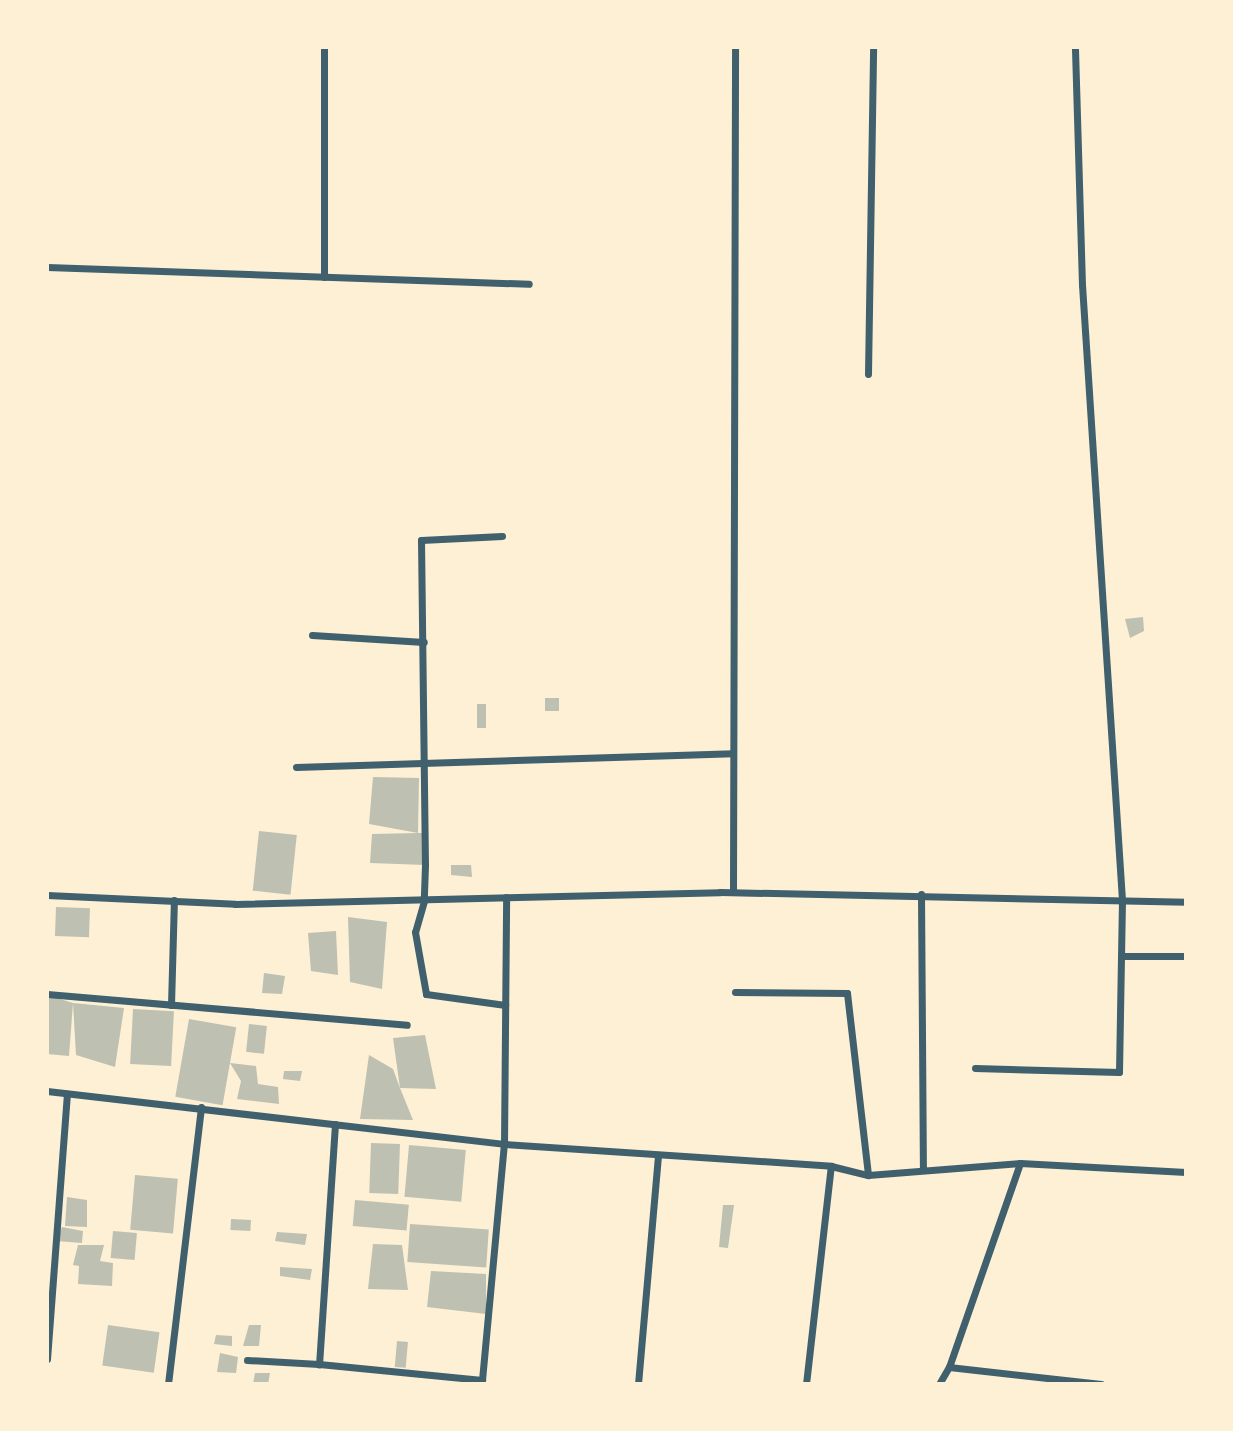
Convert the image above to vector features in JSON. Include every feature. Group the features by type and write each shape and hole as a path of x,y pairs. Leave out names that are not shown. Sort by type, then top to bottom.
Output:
{"street":[{"path":"324,47 324,277"},
{"path":"733,892 735,47"},
{"path":"868,374 873,47"},
{"path":"975,1068 1119,1072 1122,900 1082,285 1075,47"},
{"path":"47,267 528,284"},
{"path":"502,536 421,540 426,761 424,901 415,932 426,995 505,1005"},
{"path":"312,635 424,642"},
{"path":"296,767 733,753"},
{"path":"47,895 235,904 733,892 921,894 1186,902"},
{"path":"921,894 923,1170"},
{"path":"247,1360 319,1364 482,1382 504,1144 506,897"},
{"path":"171,1005 174,900"},
{"path":"1122,956 1186,957"},
{"path":"736,992 847,993 867,1175"},
{"path":"47,994 407,1025"},
{"path":"47,1091 504,1144 831,1166 867,1175 1020,1163 1186,1172"},
{"path":"47,1359 67,1094"},
{"path":"168,1384 201,1107"},
{"path":"319,1364 335,1124"},
{"path":"638,1384 658,1155"},
{"path":"939,1384 948,1367 1020,1163"},
{"path":"806,1384 831,1166"},
{"path":"948,1367 1101,1384"},
{"path":"1023,1374 1023,1384"}],"building":[{"path":"1143,617 1144,631 1130,638 1125,619"},
{"path":"545,698 559,698 559,711 545,711"},
{"path":"477,704 486,704 486,728 477,728"},
{"path":"373,777 419,778 418,833 369,824"},
{"path":"259,831 297,835 291,895 253,891"},
{"path":"426,833 425,865 370,863 372,834"},
{"path":"451,865 471,865 472,877 451,875"},
{"path":"56,907 90,908 89,937 55,936"},
{"path":"348,917 387,922 382,989 350,982"},
{"path":"336,931 338,975 311,971 308,933"},
{"path":"264,973 285,976 282,994 262,993"},
{"path":"47,995 73,1003 69,1056 47,1054"},
{"path":"73,1003 124,1008 115,1067 76,1055"},
{"path":"133,1009 174,1011 171,1066 130,1064"},
{"path":"189,1019 236,1027 223,1105 175,1097"},
{"path":"249,1024 267,1026 264,1054 246,1052"},
{"path":"425,1035 436,1089 400,1088 393,1038"},
{"path":"369,1055 393,1069 413,1120 360,1119"},
{"path":"230,1063 256,1066 258,1084 278,1087 279,1104 237,1099 241,1081"},
{"path":"284,1071 302,1071 300,1081 283,1079"},
{"path":"371,1143 400,1144 398,1194 369,1193"},
{"path":"409,1145 466,1150 461,1202 404,1197"},
{"path":"135,1175 178,1179 173,1234 130,1230"},
{"path":"67,1197 87,1200 87,1227 65,1226"},
{"path":"355,1200 409,1205 407,1231 353,1226"},
{"path":"723,1205 734,1205 728,1248 719,1247"},
{"path":"231,1219 251,1220 250,1231 230,1230"},
{"path":"410,1224 489,1230 486,1267 407,1262"},
{"path":"62,1227 83,1231 82,1243 56,1241"},
{"path":"113,1231 137,1233 135,1260 111,1258"},
{"path":"277,1232 307,1234 305,1245 275,1241"},
{"path":"373,1244 402,1245 408,1290 368,1289"},
{"path":"78,1245 104,1245 100,1261 113,1263 112,1286 78,1284 79,1266 73,1265"},
{"path":"280,1267 312,1269 310,1280 280,1276"},
{"path":"431,1271 486,1274 486,1314 427,1307"},
{"path":"108,1325 159,1332 154,1373 102,1366"},
{"path":"249,1325 261,1325 259,1346 243,1346"},
{"path":"216,1335 232,1336 232,1346 214,1344"},
{"path":"397,1341 408,1342 406,1368 395,1367"},
{"path":"220,1353 238,1357 236,1373 217,1372"},
{"path":"255,1373 270,1373 268,1384 253,1384"}]}
